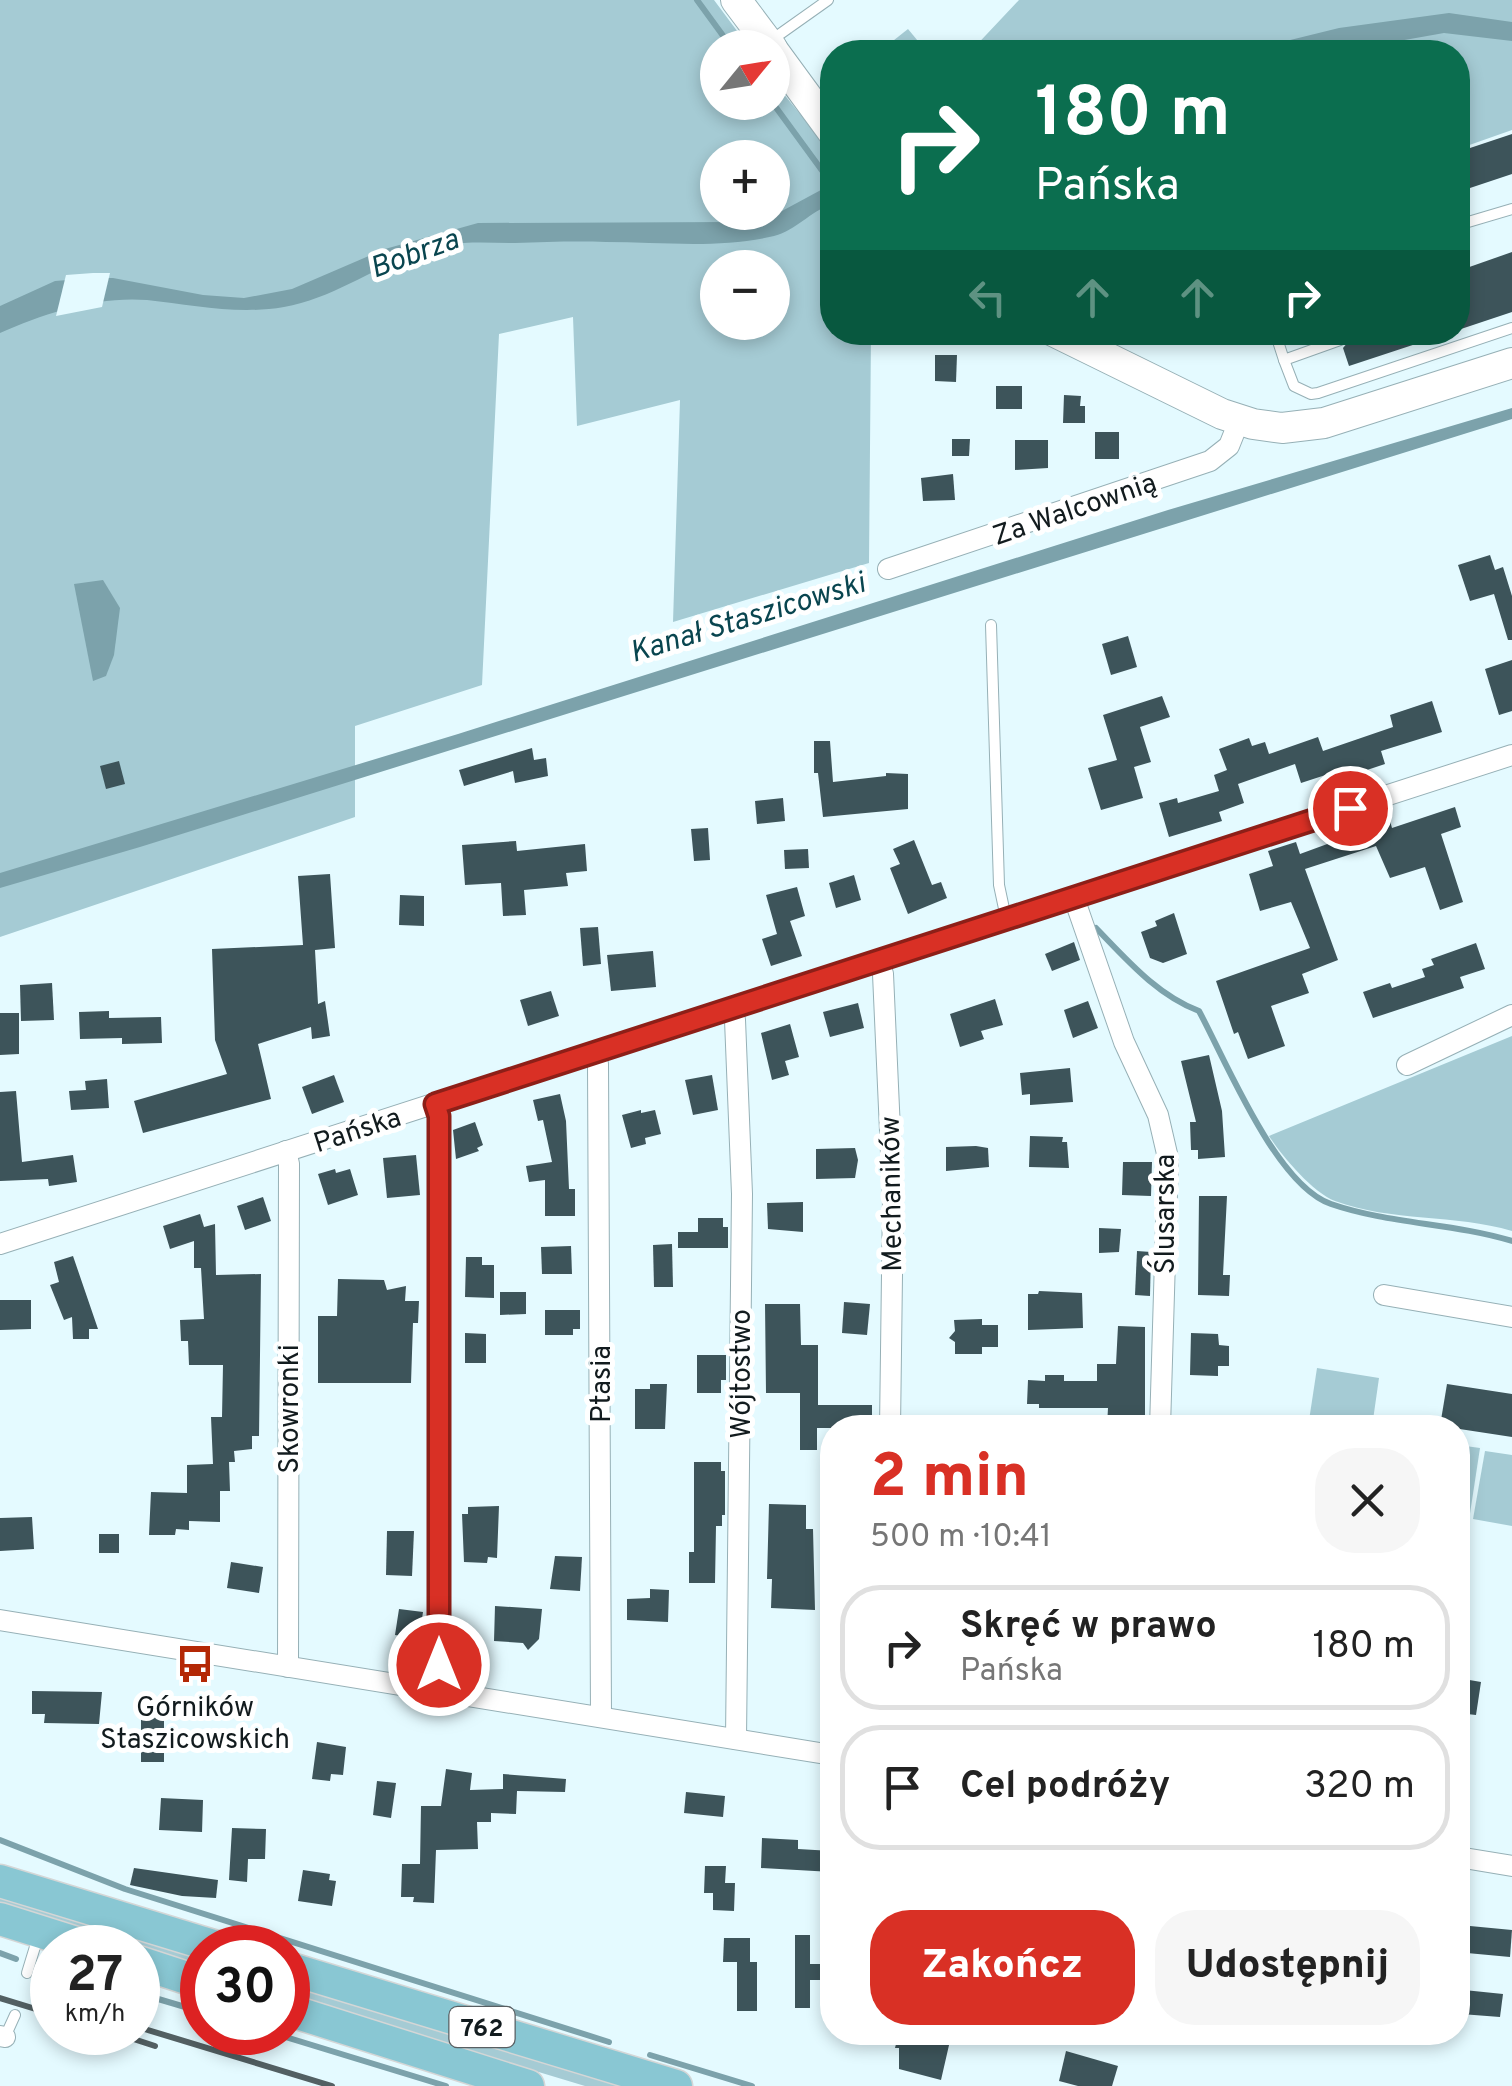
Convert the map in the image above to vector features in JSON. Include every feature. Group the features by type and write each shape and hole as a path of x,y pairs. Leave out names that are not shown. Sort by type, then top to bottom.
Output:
{"main road":[{"path":"736,0 759,30"},
{"path":"790,72 820,114"},
{"path":"1082,345 1238,421 1282,428 1314,426 1512,362"},
{"path":"0,1881 180,1936"},
{"path":"0,1919 30,1928"},
{"name":"762","path":"310,1975 676,2086"},
{"name":"762","path":"310,2017 528,2086"}],"street":[{"name":"Za Walcownią","path":"888,569 1210,461 1230,446 1238,421"},
{"name":"Pańska","path":"0,1244 1512,755"},
{"name":"Ślusarska","path":"1074,898 1124,1042 1158,1115 1168,1158 1160,1415"},
{"name":"Mechaników","path":"879,962 883,974 892,1198 890,1415"},
{"name":"Wójtostwo","path":"731,1009 735,1020 742,1194 736,1740"},
{"path":"1407,1065 1512,1015"},
{"name":"Ptasia","path":"594,1052 598,1084 601,1717"},
{"path":"435,1104 439,1116 439,1691"},
{"name":"Skowronki","path":"286,1152 288,1667"},
{"path":"1384,1295 1512,1317"},
{"path":"0,1620 820,1753"},
{"path":"1470,1859 1512,1866"}],"lane":[{"path":"790,31 828,0"},
{"path":"1470,222 1512,208"},
{"path":"1470,342 1512,328"},
{"path":"1279,345 1294,386 1311,394 1461,345"},
{"path":"1284,360 1326,345"},
{"path":"990,624 999,885 1006,920"},
{"path":"28,1974 30,1966"},
{"path":"2,2037 15,2016"}],"shaded area":[{"path":"0,0 714,0 736,30 700,30 700,120 790,120 790,102 820,138 820,345 871,345 869,563 673,622 680,400 577,426 573,317 499,334 482,685 355,726 355,817 0,937"},
{"path":"1019,0 1512,0 1512,130 1470,145 1470,40 981,40"},
{"path":"908,29 917,40 894,40"},
{"path":"1512,1036 1512,1231 1378,1212 1335,1201 1308,1182 1269,1136"},
{"path":"1317,1368 1379,1378 1374,1415 1310,1415"},
{"path":"1470,1447 1480,1448 1470,1513"},
{"path":"1485,1451 1512,1455 1512,1526 1473,1519"},
{"path":"0,1894 104,1925 55,1925 0,1908"},
{"path":"160,1942 180,1947 180,1963 160,1957"},
{"path":"310,1987 631,2086 585,2086 310,2003"}],"water":[{"path":"1449,13 1512,22 1512,41 1444,33 1405,40 1290,40 1339,28"},
{"path":"820,190 820,210 790,228 790,207"},
{"name":"Bobrza","path":"700,222 700,230 787,230 754,240 712,244 455,244 425,250 326,294 284,307 232,310 128,299 90,303 0,333 0,306 55,281 113,278 203,295 244,298 292,289 385,249 478,223"},
{"path":"1512,408 1512,419 0,888 0,873 458,734 1168,510"},
{"path":"103,580 120,608 114,655 106,676 93,681 74,584"}],"pier":[{"path":"110,273 102,307 56,316 66,275"}],"building":[{"path":"1512,134 1512,174 1470,188 1470,148"},
{"path":"1512,252 1512,312 1470,326 1470,267"},
{"path":"1346,345 1413,345 1349,366 1343,348"},
{"path":"935,355 957,355 956,382 935,381"},
{"path":"996,386 1022,386 1022,409 996,409"},
{"path":"1064,395 1081,396 1085,423 1063,423"},
{"path":"1095,432 1119,432 1119,459 1095,459"},
{"path":"952,439 970,439 969,456 952,456"},
{"path":"1015,440 1048,440 1048,468 1015,470"},
{"path":"953,474 955,500 923,501 921,478"},
{"path":"1490,555 1495,570 1503,567 1512,596 1512,640 1508,640 1494,594 1470,601 1458,565"},
{"path":"1128,636 1137,667 1111,675 1102,644"},
{"path":"1512,660 1512,711 1499,715 1485,669"},
{"path":"1162,696 1170,717 1140,727 1151,762 1134,767 1143,798 1101,810 1088,768 1117,760 1103,715"},
{"path":"1432,701 1442,732 1381,751 1385,764 1352,775 1350,767 1301,783 1295,764 1238,784 1244,803 1219,812 1222,821 1169,837 1159,803 1177,798 1178,803 1219,791 1214,775 1227,770 1219,749 1249,738 1252,746 1265,742 1269,754 1318,737 1323,751 1393,727 1390,715"},
{"path":"814,741 830,741 833,782 886,773 908,774 908,809 823,817 818,773 814,773"},
{"path":"532,748 534,760 546,758 548,776 515,783 513,771 464,786 459,770"},
{"path":"119,761 125,784 106,789 100,766"},
{"path":"783,798 785,821 757,824 755,801"},
{"path":"1455,807 1461,827 1441,834 1463,902 1440,910 1425,867 1390,878 1376,846 1305,869 1338,960 1302,974 1309,993 1271,1006 1285,1046 1248,1059 1238,1032 1234,1034 1216,981 1310,948 1291,902 1260,911 1249,874 1273,866 1268,851 1296,842 1300,854 1390,821 1392,828"},
{"path":"708,828 710,860 694,861 691,829"},
{"path":"914,840 932,885 941,882 947,898 908,914 890,868 900,864 893,849"},
{"path":"516,841 517,851 585,844 587,871 566,873 568,886 524,890 526,915 503,916 501,883 465,885 462,845"},
{"path":"808,849 809,868 785,869 784,850"},
{"path":"330,874 335,948 315,950 318,1004 325,1001 330,1036 312,1039 311,1027 258,1044 271,1099 143,1133 134,1101 227,1074 215,1040 212,949 303,945 298,876"},
{"path":"854,875 861,900 836,908 829,883"},
{"path":"797,887 805,916 790,921 802,956 771,966 762,939 777,934 766,895"},
{"path":"400,895 424,896 424,926 399,925"},
{"path":"1174,913 1187,954 1163,963 1150,958 1141,932"},
{"path":"598,927 601,964 583,966 580,928"},
{"path":"1074,942 1080,960 1052,971 1045,954"},
{"path":"1476,943 1485,969 1460,977 1464,988 1373,1018 1363,992 1425,977 1422,969 1434,965 1431,959"},
{"path":"653,951 656,987 611,991 607,955"},
{"path":"52,983 54,1020 21,1021 20,985"},
{"path":"551,991 559,1016 528,1026 520,1000"},
{"path":"995,999 1003,1025 981,1031 984,1039 960,1047 950,1014"},
{"path":"1088,1001 1098,1028 1073,1038 1064,1010"},
{"path":"858,1003 864,1028 830,1037 823,1012"},
{"path":"109,1011 109,1018 161,1017 162,1043 122,1044 122,1038 80,1039 79,1012"},
{"path":"0,1013 19,1013 19,1054 0,1055"},
{"path":"790,1024 799,1057 785,1061 789,1075 772,1080 761,1033"},
{"path":"1209,1055 1222,1111 1225,1157 1198,1159 1198,1150 1191,1150 1190,1122 1196,1122 1181,1061"},
{"path":"1070,1068 1073,1102 1030,1105 1030,1094 1022,1095 1020,1073"},
{"path":"334,1075 344,1102 312,1114 302,1087"},
{"path":"712,1075 718,1110 693,1115 685,1080"},
{"path":"107,1079 109,1108 71,1110 69,1091 86,1090 85,1081"},
{"path":"16,1091 22,1162 73,1155 77,1182 49,1186 48,1179 0,1181 0,1092"},
{"path":"560,1094 566,1121 569,1189 575,1189 575,1216 545,1216 545,1180 529,1182 526,1166 552,1162 543,1120 538,1121 533,1100"},
{"path":"655,1110 661,1134 645,1138 646,1144 631,1148 622,1115"},
{"path":"475,1122 483,1145 477,1148 479,1151 456,1159 453,1130"},
{"path":"1030,1136 1063,1137 1069,1168 1029,1167"},
{"path":"946,1147 988,1148 989,1167 946,1171"},
{"path":"855,1148 855,1178 816,1179 816,1149"},
{"path":"416,1155 420,1195 387,1198 383,1158"},
{"path":"1123,1162 1152,1162 1151,1196 1122,1195"},
{"path":"335,1169 336,1173 350,1169 358,1195 328,1205 318,1174"},
{"path":"1199,1196 1227,1196 1223,1275 1230,1275 1229,1296 1198,1295"},
{"path":"263,1197 271,1221 245,1230 237,1206"},
{"path":"803,1202 803,1232 768,1229 767,1203"},
{"path":"200,1214 204,1227 215,1224 216,1275 261,1274 259,1436 252,1436 252,1449 234,1451 235,1462 229,1462 230,1491 220,1491 220,1522 189,1521 189,1530 176,1529 175,1535 149,1535 151,1492 187,1493 187,1465 213,1464 211,1417 222,1417 223,1365 189,1365 188,1341 181,1341 180,1320 204,1319 201,1268 194,1268 194,1241 170,1249 163,1226"},
{"path":"698,1218 723,1218 723,1227 728,1227 728,1248 678,1248 678,1232 698,1232"},
{"path":"1099,1228 1121,1229 1119,1252 1099,1253"},
{"path":"672,1244 673,1287 654,1287 653,1245"},
{"path":"571,1246 572,1274 542,1274 541,1247"},
{"path":"1137,1251 1151,1252 1150,1296 1135,1295"},
{"path":"73,1256 98,1329 89,1329 89,1339 73,1339 72,1317 64,1320 50,1285 59,1282 54,1262"},
{"path":"466,1257 482,1257 482,1265 494,1265 494,1298 465,1297"},
{"path":"338,1279 384,1280 387,1290 406,1286 405,1301 419,1301 418,1323 413,1323 411,1383 318,1383 318,1316 337,1316"},
{"path":"500,1292 526,1292 526,1314 500,1315"},
{"path":"1082,1293 1083,1328 1028,1330 1028,1294"},
{"path":"0,1300 31,1300 31,1329 0,1330"},
{"path":"844,1302 870,1304 867,1335 842,1333"},
{"path":"765,1304 800,1304 801,1345 818,1345 818,1405 872,1405 872,1415 820,1415 817,1450 800,1450 800,1393 766,1393"},
{"path":"545,1310 580,1310 580,1329 573,1329 573,1335 545,1335"},
{"path":"982,1319 982,1325 998,1325 998,1347 982,1347 982,1354 955,1354 955,1342 949,1338 955,1331 954,1320"},
{"path":"1118,1326 1145,1327 1145,1415 1108,1415 1108,1408 1039,1408 1039,1404 1027,1404 1028,1380 1045,1381 1045,1375 1064,1375 1064,1381 1097,1381 1097,1364 1116,1364"},
{"path":"465,1333 486,1334 486,1363 465,1363"},
{"path":"1191,1333 1218,1334 1219,1345 1229,1346 1229,1366 1218,1366 1218,1376 1190,1375"},
{"path":"697,1355 726,1355 726,1380 721,1380 721,1393 697,1393"},
{"path":"650,1384 667,1384 665,1429 635,1429 635,1389 650,1389"},
{"path":"1447,1384 1512,1394 1512,1437 1470,1431 1470,1415 1442,1415"},
{"path":"694,1462 721,1462 721,1471 725,1471 725,1515 722,1526 716,1526 715,1583 689,1583 689,1552 694,1552"},
{"path":"769,1504 806,1505 806,1529 813,1529 815,1610 771,1608 772,1579 767,1579"},
{"path":"499,1506 497,1558 488,1557 487,1563 464,1562 462,1514 468,1514 468,1507"},
{"path":"32,1517 34,1549 0,1551 0,1518"},
{"path":"387,1531 414,1531 412,1576 386,1575"},
{"path":"99,1534 119,1534 119,1553 99,1553"},
{"path":"555,1556 582,1557 580,1591 550,1589"},
{"path":"231,1562 263,1567 259,1593 227,1588"},
{"path":"650,1589 669,1590 668,1622 627,1620 627,1599 650,1598"},
{"path":"495,1606 542,1609 539,1639 528,1650 523,1643 494,1641"},
{"path":"399,1609 423,1612 419,1639 395,1635"},
{"path":"1470,1680 1481,1682 1476,1715 1470,1714"},
{"path":"32,1691 102,1692 99,1724 44,1723 45,1714 32,1714"},
{"path":"141,1704 164,1705 164,1762 141,1762"},
{"path":"317,1742 346,1747 343,1775 331,1774 330,1781 312,1779"},
{"path":"446,1769 472,1773 470,1790 503,1789 503,1774 566,1779 565,1792 517,1791 516,1814 491,1813 491,1822 477,1822 478,1849 436,1850 434,1903 413,1902 414,1897 401,1897 402,1864 420,1864 421,1806 441,1806"},
{"path":"377,1781 396,1783 391,1818 373,1815"},
{"path":"686,1792 725,1796 723,1817 684,1813"},
{"path":"161,1798 203,1800 202,1832 159,1830"},
{"path":"232,1828 266,1829 265,1859 248,1859 247,1882 229,1880"},
{"path":"762,1838 798,1840 798,1849 820,1850 820,1871 761,1868"},
{"path":"705,1866 726,1866 725,1883 735,1883 734,1911 713,1910 713,1893 704,1893"},
{"path":"134,1868 218,1880 216,1898 182,1896 130,1885"},
{"path":"303,1870 330,1874 329,1880 336,1881 332,1906 298,1901"},
{"path":"1470,1926 1512,1930 1510,1957 1470,1953"},
{"path":"795,1935 810,1935 810,1964 820,1964 820,1980 810,1980 810,2008 795,2008"},
{"path":"724,1938 750,1938 750,1962 723,1962"},
{"path":"737,1962 757,1962 757,2011 737,2011"},
{"path":"1470,1991 1503,1994 1500,2017 1470,2015"},
{"path":"949,2045 941,2080 899,2069 899,2048 895,2048"},
{"path":"1066,2051 1118,2066 1112,2086 1078,2086 1059,2081"}],"waterway":[{"path":"697,0 719,30"},
{"path":"785,120 820,168"},
{"path":"1096,928 1156,986 1199,1011 1272,1148 1311,1192 1353,1211 1512,1241"},
{"path":"0,1840 125,1889 609,2042"},
{"path":"0,1953 16,1959"},
{"path":"160,2000 180,2005"},
{"path":"310,2045 446,2086"},
{"path":"650,2055 752,2086"}],"railway":[{"path":"0,1998 30,2007"},
{"path":"160,2034 332,2086"}],"place":[{"name":"Górników Staszicowskich","path":"195,1664"}],"route":[{"path":"439,1665 439,1116 435,1104 1350,808"}],"water label":[{"name":"Kanał Staszicowski","path":"747,617"}]}
